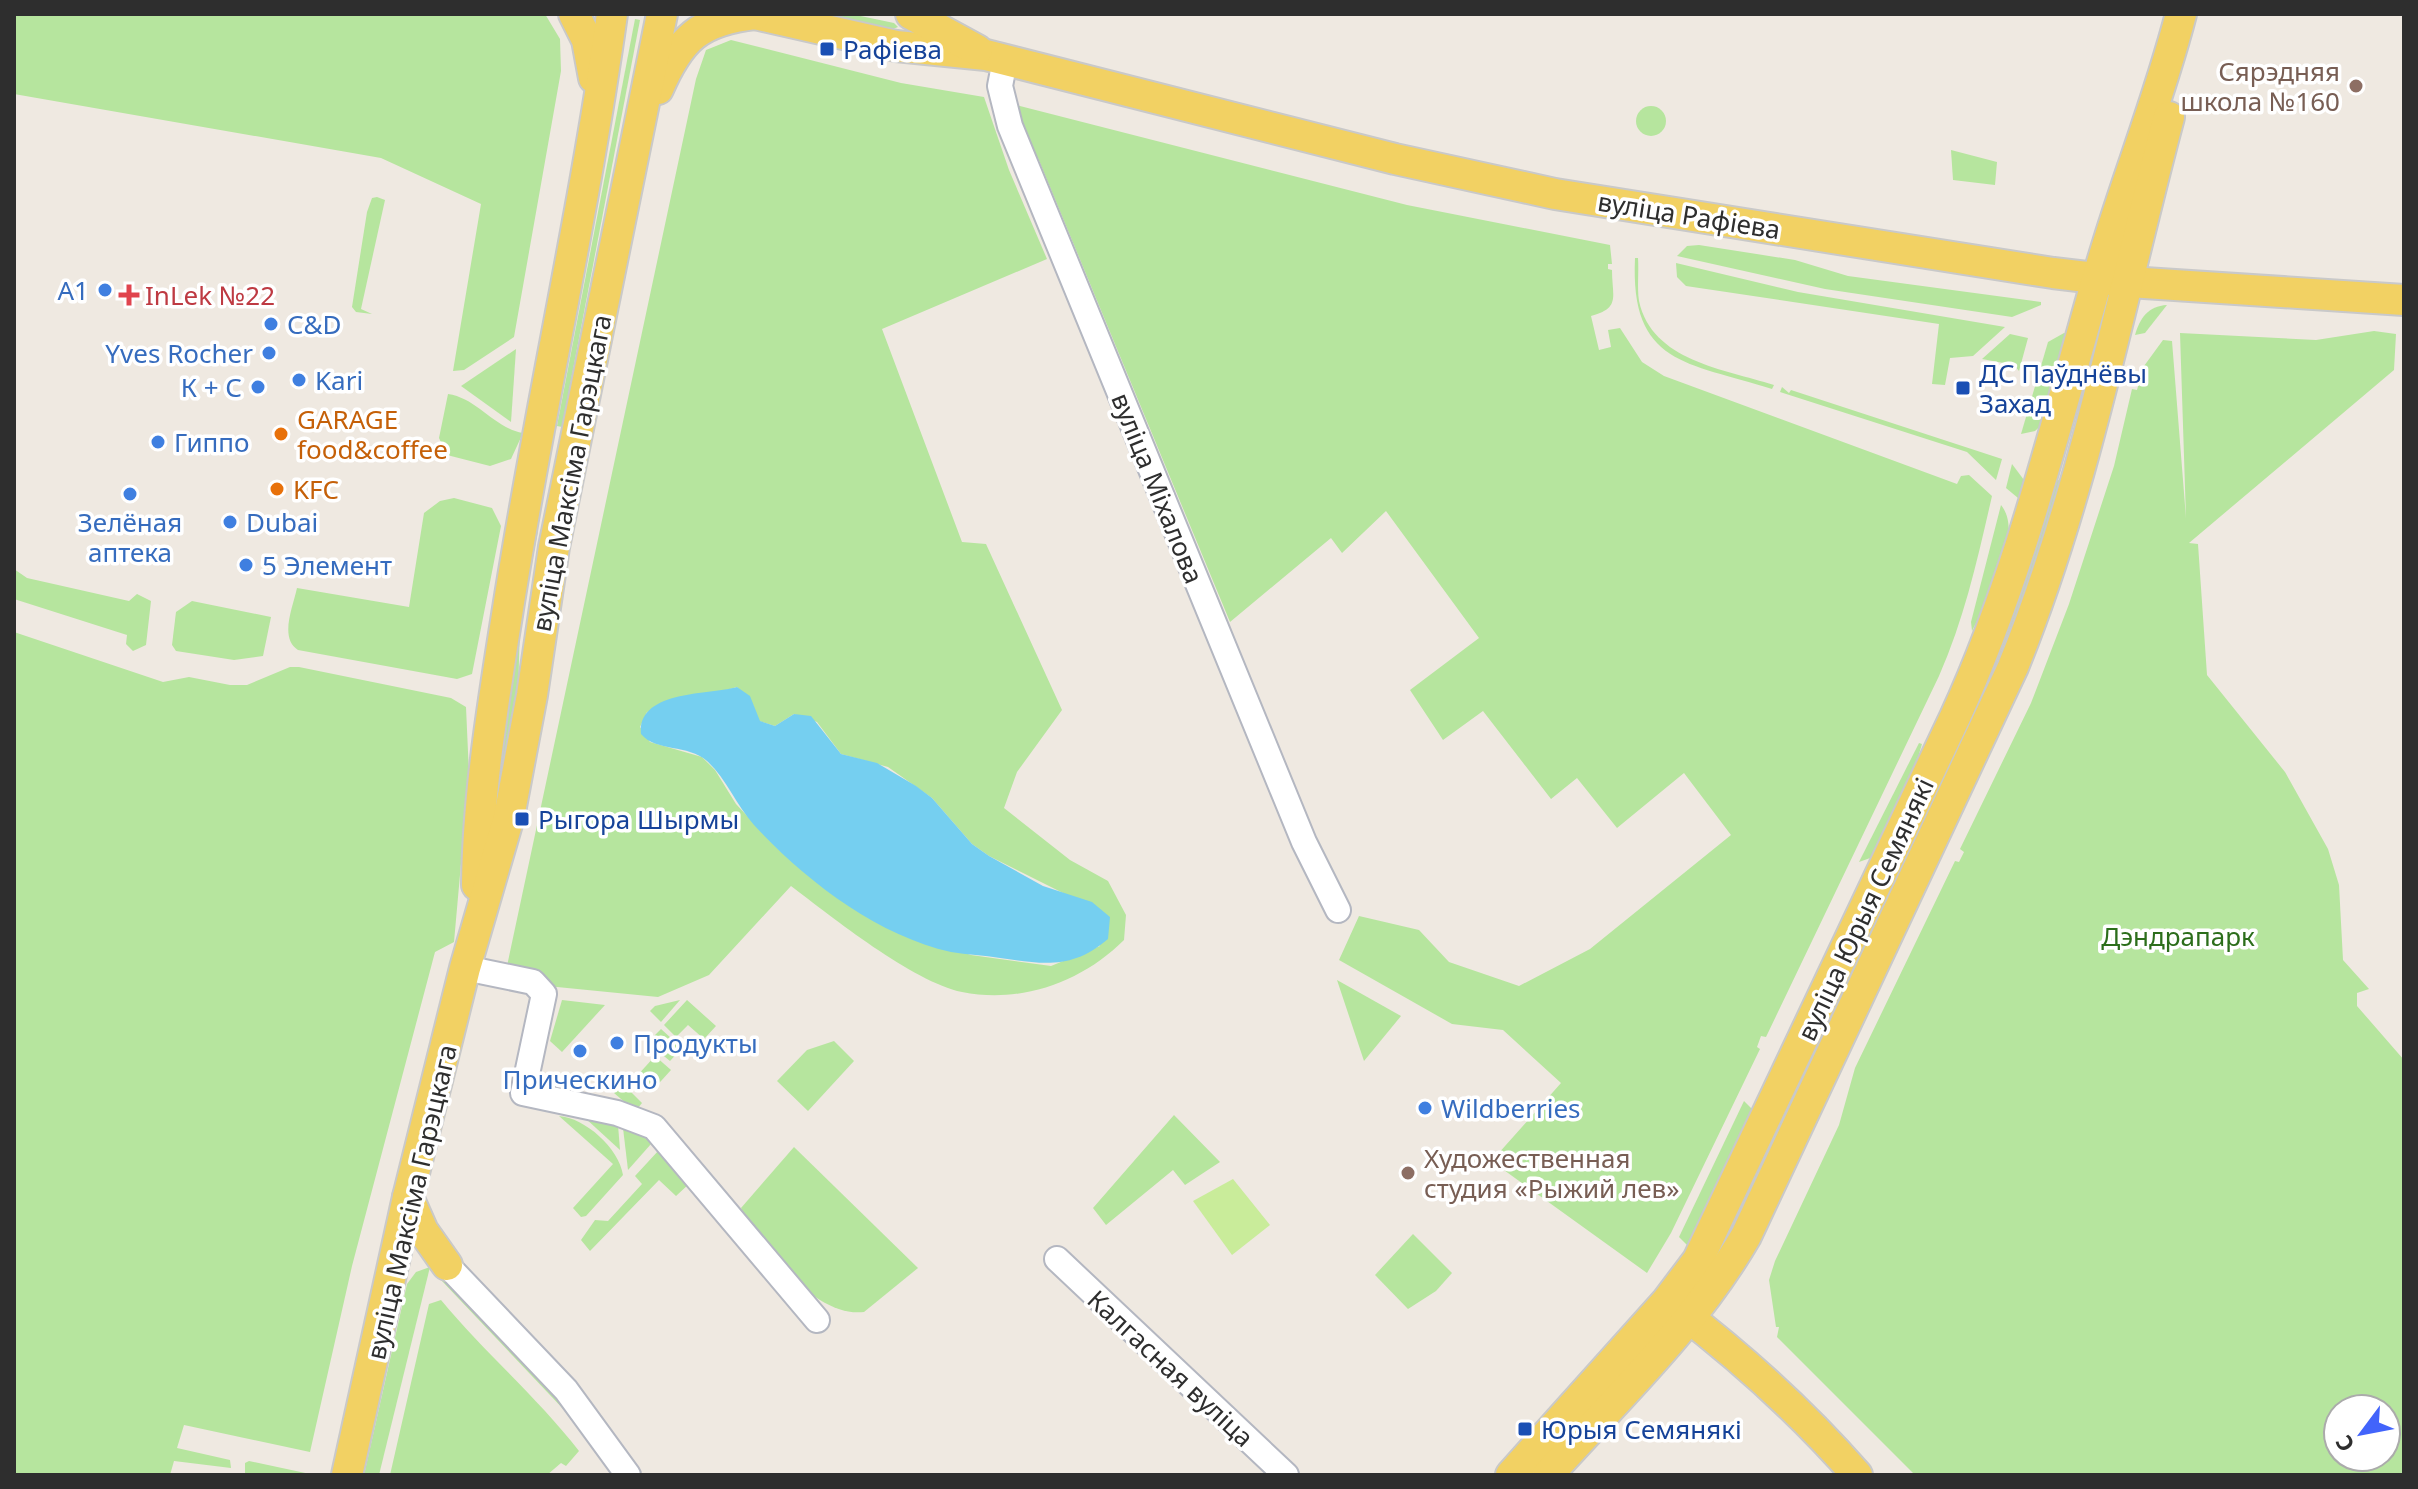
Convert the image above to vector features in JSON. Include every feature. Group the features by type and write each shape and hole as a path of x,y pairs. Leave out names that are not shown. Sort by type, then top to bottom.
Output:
{"main road":[{"path":"574,14 587,40 598,116"},
{"name":"вуліца Максіма Гарэцкага","path":"476,930 477,864 494,699 528,482 598,116 612,14"},
{"name":"вуліца Максіма Гарэцкага","path":"347,1475 408,1197 465,968 509,817 567,489 662,14"},
{"path":"641,127 671,62 690,36 727,17 755,14"},
{"name":"вуліца Рафіева","path":"755,14 896,46 995,58 1395,159 1555,194 2129,282 2404,300"},
{"name":"вуліца Рафіева","path":"911,14 995,58"},
{"name":"вуліца Юрыя Семянякі","path":"1548,1475 1678,1310 1698,1260 1721,1217 1985,653 2074,365 2097,278 2179,21"},
{"name":"вуліца Юрыя Семянякі","path":"1511,1475 1678,1310 1724,1273 1752,1222 2013,667 2050,571 2129,282 2171,108 2179,21"},
{"path":"528,482 567,489"},
{"path":"408,1197 423,1231 447,1265"},
{"path":"391,1281 418,1260 428,1258 447,1265"},
{"path":"1678,1310 1731,1348 1824,1437 1857,1475"}],"street":[{"name":"вуліца Міхалова","path":"995,58 1010,126 1304,842 1338,910"},
{"path":"465,968 533,982 544,994 523,1093 617,1113 654,1127 817,1320"},
{"name":"Калгасная вуліца","path":"1057,1259 1286,1475"},
{"path":"447,1265 566,1390 628,1475"}],"green space":[{"path":"14,14 545,14 560,39 561,71 514,337 464,370 453,371 481,204 381,158 14,94"},
{"path":"822,14 851,14 894,23 898,27 893,29"},
{"path":"635,19 640,20 562,427 557,426"},
{"path":"731,40 901,83 984,97 1009,170 1047,259 882,329 962,542 986,544 1062,710 1017,772 1004,808 1070,860 1108,881 1126,915 1124,940 1089,968 1049,986 1028,992 984,995 942,986 874,947 791,886 709,975 658,997 547,986 507,966 696,79 706,50","holes":["737,687 753,705 759,721 775,726 794,714 817,722 841,754 888,767 932,798 972,844 989,856 1065,894 1100,946 1051,966 971,955 885,926 853,908 778,849 736,804 715,770 702,757 650,742 640,727 647,712"]},
{"path":"1012,104 1407,205 1610,245 1612,264 1608,264 1608,269 1612,270 1613,300 1607,309 1591,316 1599,350 1611,347 1608,330 1620,328 1642,362 1664,376 1957,484 1961,476 1969,475 1992,496 1964,609 1939,676 1766,1037 1761,1036 1757,1047 1760,1049 1671,1233 1647,1273 1497,1165 1497,1155 1561,1083 1503,1030 1452,1024 1339,960 1359,916 1419,930 1449,962 1519,986 1590,949 1731,835 1684,773 1617,828 1577,778 1551,799 1483,711 1443,740 1410,690 1479,638 1386,511 1342,553 1331,538 1230,622 1038,158 1029,149"},
{"path":"1651,106 1662,110 1666,121 1662,132 1651,136 1640,132 1636,121 1640,110"},
{"path":"1951,150 1997,162 1995,185 1953,180"},
{"path":"372,198 385,200 361,309 372,314 356,312 352,307 367,212"},
{"path":"1699,245 1795,260 1848,276 2041,302 2041,305 2012,317 1825,289 1677,256 1687,246"},
{"path":"1635,258 1638,258 1639,301 1646,321 1659,337 1693,360 1774,385 1772,389 1690,364 1670,354 1654,339 1642,320 1636,293"},
{"path":"1676,263 1798,292 2005,327 1973,356 1950,358 1945,385 1932,384 1939,324 1686,286 1677,277"},
{"path":"2167,305 2145,333 2135,335 2146,314"},
{"name":"Дэндрапарк","path":"2374,331 2396,334 2394,370 2189,543 2198,544 2207,675 2285,772 2328,849 2339,885 2343,960 2369,989 2357,993 2357,1006 2404,1060 2404,1475 1915,1475 1777,1337 1779,1327 1776,1327 1769,1280 1839,1125 1855,1068 1955,861 1959,862 1964,852 1960,849 2031,703 2069,604 2114,466 2132,389 2137,390 2140,379 2136,377 2163,340 2172,341 2186,518 2180,333 2316,340"},
{"path":"2064,333 2070,334 2044,423 2035,431 2021,434 2048,342"},
{"path":"2010,334 2028,338 2019,371 2014,365 1982,359"},
{"path":"516,349 511,422 461,386"},
{"path":"1782,387 1789,393 1791,390 2002,459 1996,480 1967,452 1780,392"},
{"path":"448,394 468,401 503,425 523,433 511,459 490,466 447,455 439,438"},
{"path":"2012,464 2024,480 2018,498 2006,488"},
{"path":"2056,477 2060,482 2035,562 1973,718 1865,947 1797,1101 1792,1099 1802,1068"},
{"path":"454,498 492,508 501,526 472,674 457,679 298,650 292,645 288,630 297,588 409,607 424,513 440,501"},
{"path":"2001,505 2009,533 2006,550 1994,586 1972,631 1971,622"},
{"path":"535,530 538,531 520,625 518,696 493,819 503,678"},
{"path":"14,569 27,578 129,601 137,594 151,601 146,645 133,651 126,644 127,635 14,599"},
{"path":"192,601 271,617 263,656 234,660 176,651 172,645 176,612"},
{"path":"14,632 163,682 189,677 247,685 290,667 299,667 451,698 466,707 469,774 454,942 435,952 352,1266 310,1452 184,1425 177,1448 230,1460 231,1468 174,1461 170,1475 14,1475"},
{"path":"1919,743 1922,744 1909,788 1873,857 1859,862"},
{"path":"1337,980 1401,1016 1364,1061"},
{"path":"562,1000 605,1005 562,1052 550,1041"},
{"path":"680,1000 661,1022 650,1011 655,1006"},
{"path":"687,1000 716,1026 704,1039 688,1025 676,1037 664,1025"},
{"path":"661,1029 682,1048 670,1061 659,1052 664,1046 654,1036"},
{"path":"834,1041 854,1061 808,1111 777,1081 807,1050"},
{"path":"655,1056 671,1070 651,1092 636,1077"},
{"path":"623,1084 642,1103 638,1108 628,1105 614,1093"},
{"path":"1744,1101 1754,1111 1688,1246 1679,1237"},
{"path":"1174,1115 1220,1162 1185,1185 1173,1170 1106,1225 1093,1208"},
{"path":"559,1116 579,1122 599,1136 615,1155 623,1175 586,1216 581,1217 573,1208 613,1164"},
{"path":"584,1117 618,1125 620,1150"},
{"path":"623,1128 646,1136 651,1144 628,1170"},
{"path":"794,1147 918,1268 864,1312 845,1311 826,1304 808,1292 776,1259 741,1208"},
{"path":"659,1150 690,1183 676,1196 659,1180 590,1251 581,1240 595,1220 608,1221 642,1184 635,1176"},
{"path":"1233,1179 1270,1225 1232,1255 1193,1201"},
{"path":"1413,1234 1452,1273 1436,1291 1408,1309 1375,1275"},
{"path":"430,1267 379,1475 364,1475 407,1284 416,1272"},
{"path":"440,1274 571,1411 567,1413 441,1280"},
{"path":"441,1300 579,1451 566,1466 561,1463 547,1475 390,1475 429,1304"},
{"path":"249,1461 310,1475 245,1475 245,1463"}],"water":[{"path":"737,687 750,696 760,721 775,726 794,714 811,716 841,754 877,763 916,786 932,798 972,844 989,856 1043,886 1092,902 1110,917 1108,939 1082,956 1057,962 1030,962 957,953 896,933 844,903 774,846 754,825 707,761 691,752 647,740 641,734 643,720 650,709 662,702"}],"place":[{"name":"Рафіева","path":"827,49"},
{"name":"Сярэдняя школа №160","path":"2356,86"},
{"name":"A1","path":"105,290"},
{"name":"InLek №22","path":"129,295"},
{"name":"C&D","path":"271,324"},
{"name":"Yves Rocher","path":"269,353"},
{"name":"Kari","path":"299,380"},
{"name":"К + С","path":"258,387"},
{"name":"ДС Паўднёвы Захад","path":"1963,388"},
{"name":"GARAGE food&coffee","path":"281,434"},
{"name":"Гиппо","path":"158,442"},
{"name":"KFC","path":"277,489"},
{"name":"Зелёная аптека","path":"130,494"},
{"name":"Dubai","path":"230,522"},
{"name":"5 Элемент","path":"246,565"},
{"name":"Рыгора Шырмы","path":"522,819"},
{"name":"Продукты","path":"617,1043"},
{"name":"Прическино","path":"580,1051"},
{"name":"Wildberries","path":"1425,1108"},
{"name":"Художественная студия «Рыжий лев»","path":"1408,1173"},
{"name":"Юрыя Семянякі","path":"1525,1429"}]}
